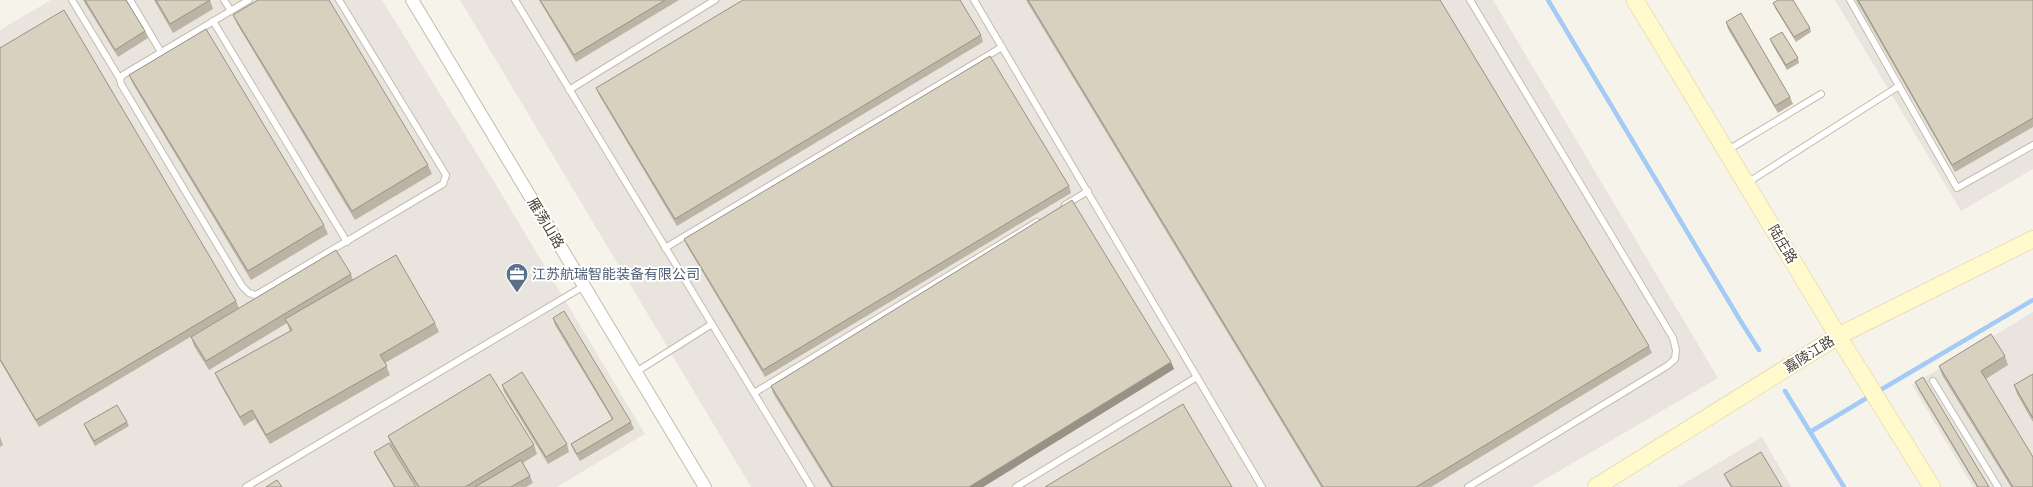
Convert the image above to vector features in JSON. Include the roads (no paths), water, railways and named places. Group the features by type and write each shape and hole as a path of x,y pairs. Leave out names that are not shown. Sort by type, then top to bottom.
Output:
{"street":[{"name":"雁荡山路","path":"412,0 705,487"},
{"name":"陆庄路","path":"1636,0 1838,336 1875,393 1932,487"},
{"name":"嘉陵江路","path":"1596,487 1838,336 2033,239"}],"lane":[{"path":"72,0 120,79 120,84 242,286 249,293 256,295 262,293 443,184 446,180 446,175 339,0"},
{"path":"130,0 162,52"},
{"path":"224,0 231,11"},
{"path":"120,79 249,0"},
{"path":"515,0 811,487"},
{"path":"570,90 715,0"},
{"path":"974,0 1262,487"},
{"path":"1468,487 1667,366 1675,359 1676,350 1673,338 1470,0"},
{"path":"1850,0 1957,188 2033,145"},
{"path":"213,21 347,242"},
{"path":"665,248 1002,47"},
{"path":"1746,184 1899,86"},
{"path":"1727,151 1821,94"},
{"path":"1061,207 1088,191"},
{"path":"754,393 1041,220"},
{"path":"246,487 584,286"},
{"path":"636,372 712,324"},
{"path":"1016,487 1197,377"},
{"path":"1933,381 1998,487"}],"waterway":[{"path":"1548,0 1759,350"},
{"path":"1877,392 2033,300"},
{"path":"1785,391 1844,487"},
{"path":"1810,432 1870,396"}],"place":[{"name":"江苏航瑞智能装备有限公司","path":"517,294"}]}
